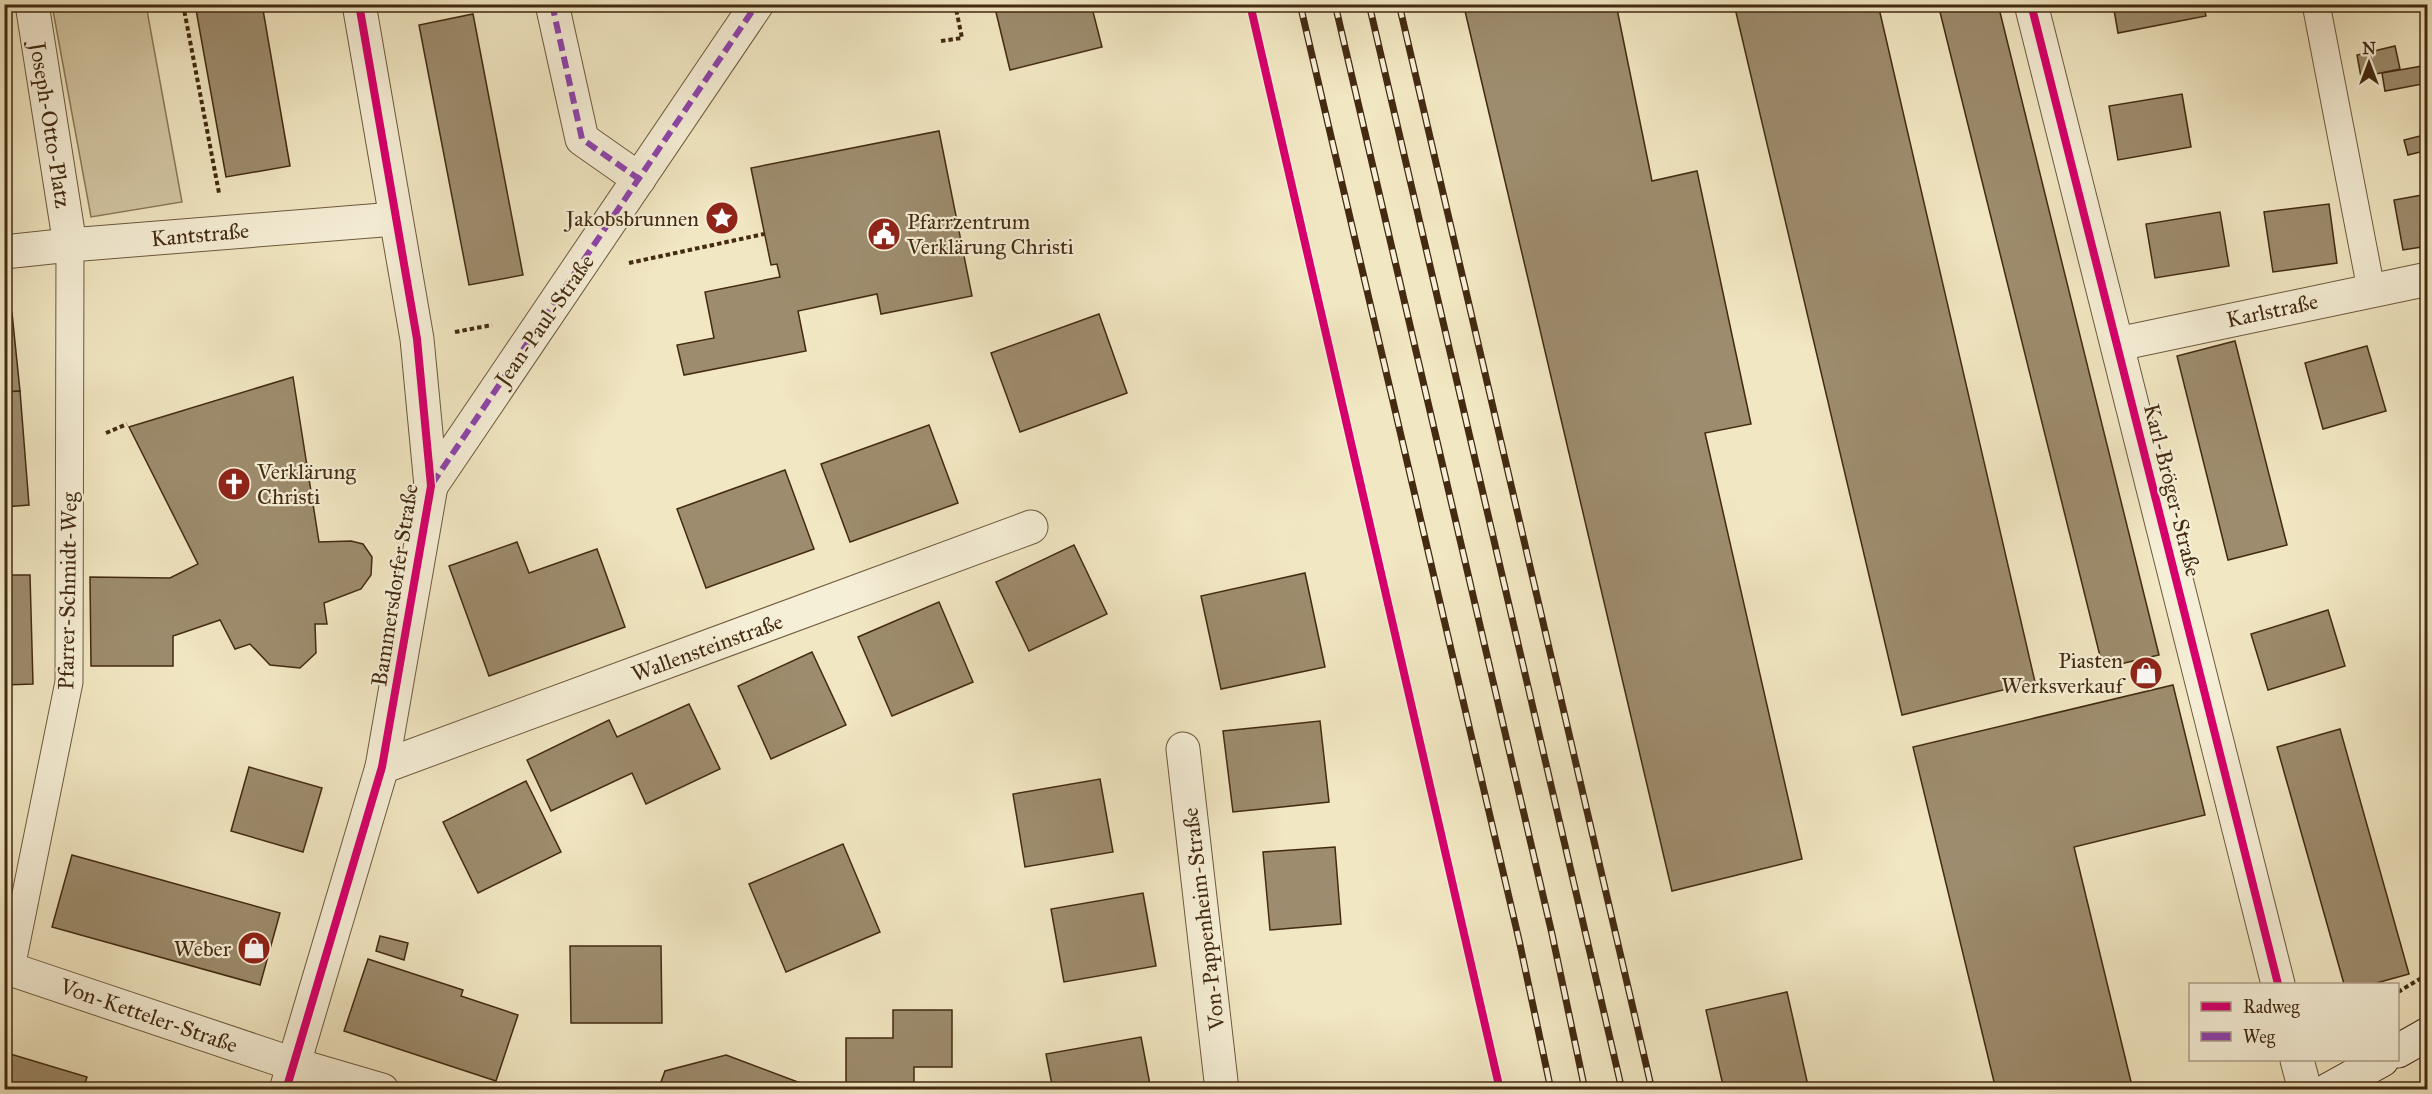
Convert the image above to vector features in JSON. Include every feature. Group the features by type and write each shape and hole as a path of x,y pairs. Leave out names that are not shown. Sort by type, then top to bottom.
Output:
{"street":[{"name":"Joseph-Otto-Platz","path":"32,4 70,245"},
{"name":"Bammersdorfer Straße","path":"289,1077 382,767 431,486 417,339 359,4"},
{"path":"552,4 582,139 639,179"},
{"name":"Jean-Paul-Straße","path":"431,486 546,315 576,275 757,4"},
{"name":"Karl-Bröger-Straße","path":"2031,4 2278,983"},
{"name":"Kantstraße","path":"4,252 395,219"},
{"name":"Karlstraße","path":"2118,344 2427,279"},
{"name":"Wallensteinstraße","path":"382,767 1031,527"},
{"name":"Von-Pappenheim-Straße","path":"1183,749 1222,1089"},
{"name":"Von-Ketteler-Straße","path":"8,968 289,1077 382,1089"},
{"path":"2399,1050 2427,1034"},
{"path":"2297,1061 2306,1089"},
{"path":"2328,1089 2378,1061"}],"lane":[{"path":"2316,4 2371,289"},
{"name":"Pfarrer-Schmidt-Weg","path":"8,968 69,682 70,245"}],"path":[{"path":"183,4 226,232"},
{"path":"941,41 962,38 955,4"},
{"path":"576,275 764,234"},
{"path":"417,339 546,315"},
{"path":"2399,991 2427,974"}],"shaded area":[{"path":"52,5 146,5 182,202 91,217"}],"building":[{"path":"195,4 262,4 290,166 226,177"},
{"path":"994,4 1091,4 1102,47 1010,70"},
{"path":"1491,4 1616,4 1652,181 1697,171 1751,424 1705,433 1802,859 1672,891 1465,11"},
{"path":"1734,4 1878,4 2035,682 1902,715"},
{"path":"1938,4 1998,4 2159,655 2103,668"},
{"path":"2113,4 2203,4 2206,16 2118,33"},
{"path":"473,14 523,275 469,285 419,25"},
{"path":"2395,46 2400,69 2361,77 2357,55"},
{"path":"2428,65 2428,83 2385,91 2382,73"},
{"path":"2182,94 2191,147 2118,160 2109,106"},
{"path":"939,131 972,296 881,314 877,294 798,311 806,351 684,375 677,345 714,338 705,292 780,277 777,264 771,265 751,168"},
{"path":"2428,134 2428,150 2408,155 2404,140"},
{"path":"2428,194 2428,246 2403,250 2394,200"},
{"path":"2329,204 2337,263 2273,272 2264,212"},
{"path":"2220,212 2229,266 2155,278 2146,224"},
{"path":"4,313 12,313 20,391 4,392"},
{"path":"1099,314 1127,393 1020,432 991,353"},
{"path":"2235,341 2287,545 2228,560 2177,356"},
{"path":"2367,346 2386,411 2323,429 2305,363"},
{"name":"Verklärung Christi","path":"293,377 319,542 351,541 363,544 372,557 371,575 361,589 324,603 327,624 315,624 316,653 300,668 270,665 250,644 235,649 220,620 173,636 173,666 91,666 90,577 170,578 198,564 129,427"},
{"path":"20,391 29,505 4,507 4,392"},
{"path":"929,425 958,503 850,542 821,464"},
{"path":"785,470 814,549 706,588 677,509"},
{"path":"517,542 529,573 597,549 625,627 489,676 449,566"},
{"path":"1074,545 1107,614 1029,651 996,582"},
{"path":"1305,573 1325,667 1221,689 1201,596"},
{"path":"4,575 30,575 33,684 4,685"},
{"path":"939,602 973,682 892,716 858,637"},
{"path":"2328,610 2345,666 2268,690 2251,634"},
{"path":"812,652 846,725 771,759 738,686"},
{"path":"2173,685 2205,815 2074,847 2133,1090 1996,1090 1913,747"},
{"path":"689,704 720,769 646,804 632,773 551,811 527,760 609,720 617,737"},
{"path":"1320,721 1329,802 1233,812 1223,731"},
{"path":"2340,729 2409,974 2377,983 2344,983 2277,747"},
{"path":"249,767 322,788 303,852 231,831"},
{"path":"1100,779 1113,852 1025,867 1013,794"},
{"path":"526,781 561,852 478,893 443,822"},
{"path":"843,844 880,932 786,972 749,884"},
{"path":"1335,847 1341,924 1270,930 1263,852"},
{"path":"72,855 280,913 260,985 52,927"},
{"path":"1143,893 1156,966 1064,982 1051,909"},
{"path":"380,936 408,943 404,960 376,951"},
{"path":"570,946 661,946 662,1023 571,1023"},
{"path":"368,959 463,990 461,996 518,1015 496,1081 344,1031"},
{"path":"1787,992 1809,1090 1724,1090 1706,1010"},
{"path":"893,1010 952,1010 952,1067 914,1067 914,1090 846,1090 846,1038 893,1038"},
{"path":"1141,1037 1151,1090 1053,1090 1046,1054"},
{"path":"7,1053 87,1077 83,1090 4,1090 4,1061"},
{"path":"726,1055 819,1090 658,1090 665,1071"}],"railway":[{"path":"1300,4 1519,940 1551,1090"},
{"path":"1335,4 1552,934 1585,1090"},
{"path":"1369,4 1622,1090"},
{"path":"1399,4 1652,1090"}],"marked path":[{"path":"552,4 582,139 639,179"},
{"path":"432,484 757,4"}],"cycle path":[{"path":"286,1090 382,767 431,486 417,339 359,4"},
{"path":"1250,4 1500,1090"},
{"path":"2031,4 2278,983"}],"place":[{"name":"Jakobsbrunnen","path":"722,218"},
{"name":"Pfarrzentrum Verklärung Christi","path":"884,234"},
{"name":"Verklärung Christi","path":"234,484"},
{"name":"Piasten Werksverkauf","path":"2146,673"},
{"name":"Weber","path":"254,948"}]}
